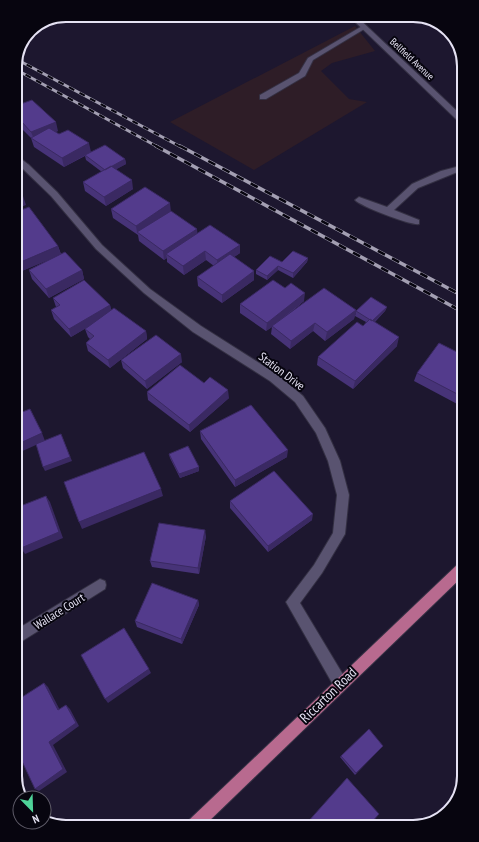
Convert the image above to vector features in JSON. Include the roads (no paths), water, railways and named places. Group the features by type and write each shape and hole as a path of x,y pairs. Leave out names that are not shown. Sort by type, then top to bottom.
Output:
{"main road":[{"name":"Riccarton Road","path":"199,820 457,572"}],"street":[{"name":"Bellfield Avenue","path":"359,22 457,114"},
{"path":"263,97 302,74 310,59 364,27"},
{"name":"Station Drive","path":"22,163 54,194 100,247 147,290 197,329 274,378 299,399 320,431 334,461 343,495 339,534 318,569 292,602 340,683"},
{"path":"388,212 415,186 457,169"},
{"path":"359,200 416,222"},
{"name":"Wallace Court","path":"22,634 100,585"}],"railway":[{"path":"22,62 181,147"},
{"path":"22,73 158,147"},
{"path":"156,146 457,309"},
{"path":"180,146 457,293"}]}
